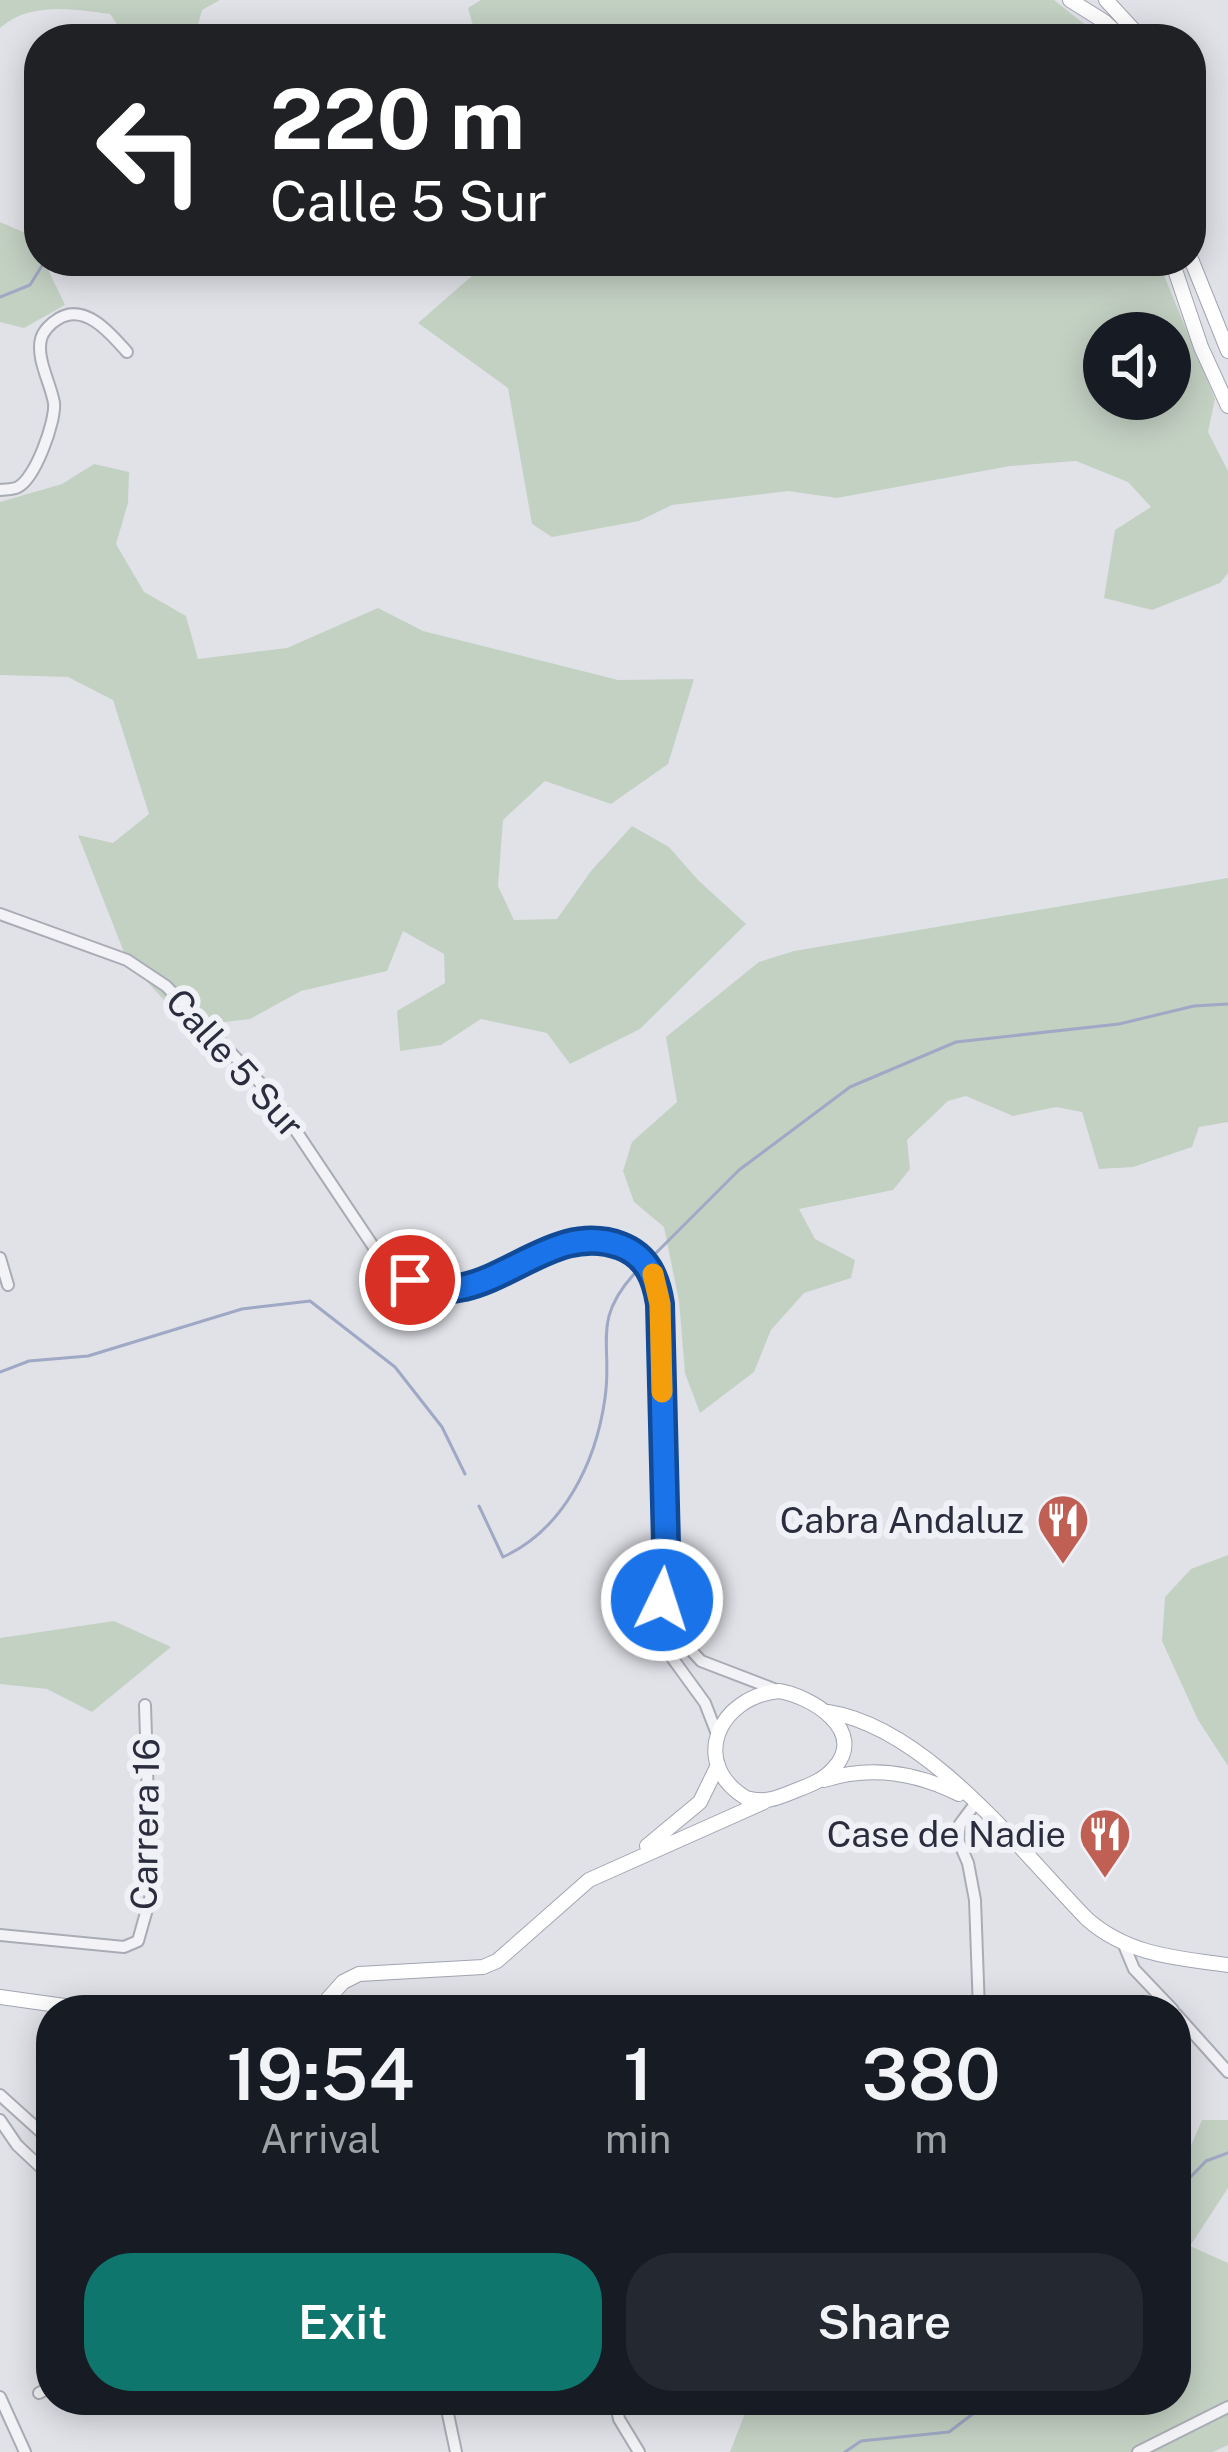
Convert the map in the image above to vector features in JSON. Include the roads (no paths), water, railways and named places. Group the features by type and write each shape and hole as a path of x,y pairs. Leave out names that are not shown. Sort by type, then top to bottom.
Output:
{"main road":[{"path":"1070,0 1107,24"},
{"path":"1106,0 1128,24"},
{"path":"1177,276 1201,347 1228,406"},
{"path":"1198,276 1228,351"},
{"path":"634,1856 700,1802 718,1765 717,1733 739,1703 779,1691 895,1734 934,1762 1088,1919 1124,1945 1166,1957 1228,1965"},
{"path":"817,1782 842,1756 840,1730 828,1712"},
{"path":"718,1765 732,1789 764,1802"},
{"path":"331,1995 359,1974 483,1967 497,1961 572,1892 634,1856 817,1782 854,1772 894,1772 926,1779 972,1801"},
{"path":"0,1997 36,2002"}],"street":[{"path":"0,490 19,487 33,473 53,417 40,351 41,335 54,320 70,313 85,316 107,330 127,352"},
{"name":"Calle 5 Sur","path":"0,914 118,956 166,986 272,1096 380,1255 422,1286 447,1290 480,1282 576,1241 602,1240 635,1253 653,1275 660,1304 666,1545 659,1614"},
{"path":"0,1258 8,1285"},
{"path":"659,1614 701,1660 779,1691"},
{"path":"659,1614 665,1648 706,1703 717,1733"},
{"name":"Carrera 16","path":"0,1935 124,1947 138,1941 151,1895 146,1706"},
{"path":"972,1801 958,1831 975,1900 978,1995"},
{"path":"1124,1945 1134,1969 1158,1995"},
{"path":"1191,2031 1228,2072"},
{"path":"0,2095 36,2127"},
{"path":"0,2120 36,2163"},
{"path":"0,2397 26,2452"},
{"path":"1138,2452 1228,2407"},
{"path":"448,2415 456,2452"},
{"path":"618,2415 639,2452"}],"waterway":[{"path":"0,297 30,285 36,276"},
{"path":"653,1256 739,1170 850,1087 956,1042 1119,1024 1194,1006 1228,1004"},
{"path":"479,1506 503,1557 543,1530 573,1492 594,1446 605,1398 608,1320 634,1274"},
{"path":"0,1372 29,1361 88,1356 242,1309 310,1301 395,1367 442,1427 465,1474"},
{"path":"1191,2176 1206,2161 1228,2153"},
{"path":"845,2452 861,2441 949,2432 971,2415"}],"place":[{"name":"Cabra Andaluz","path":"1063,1566"},
{"name":"Case de Nadie","path":"1105,1880"}]}
